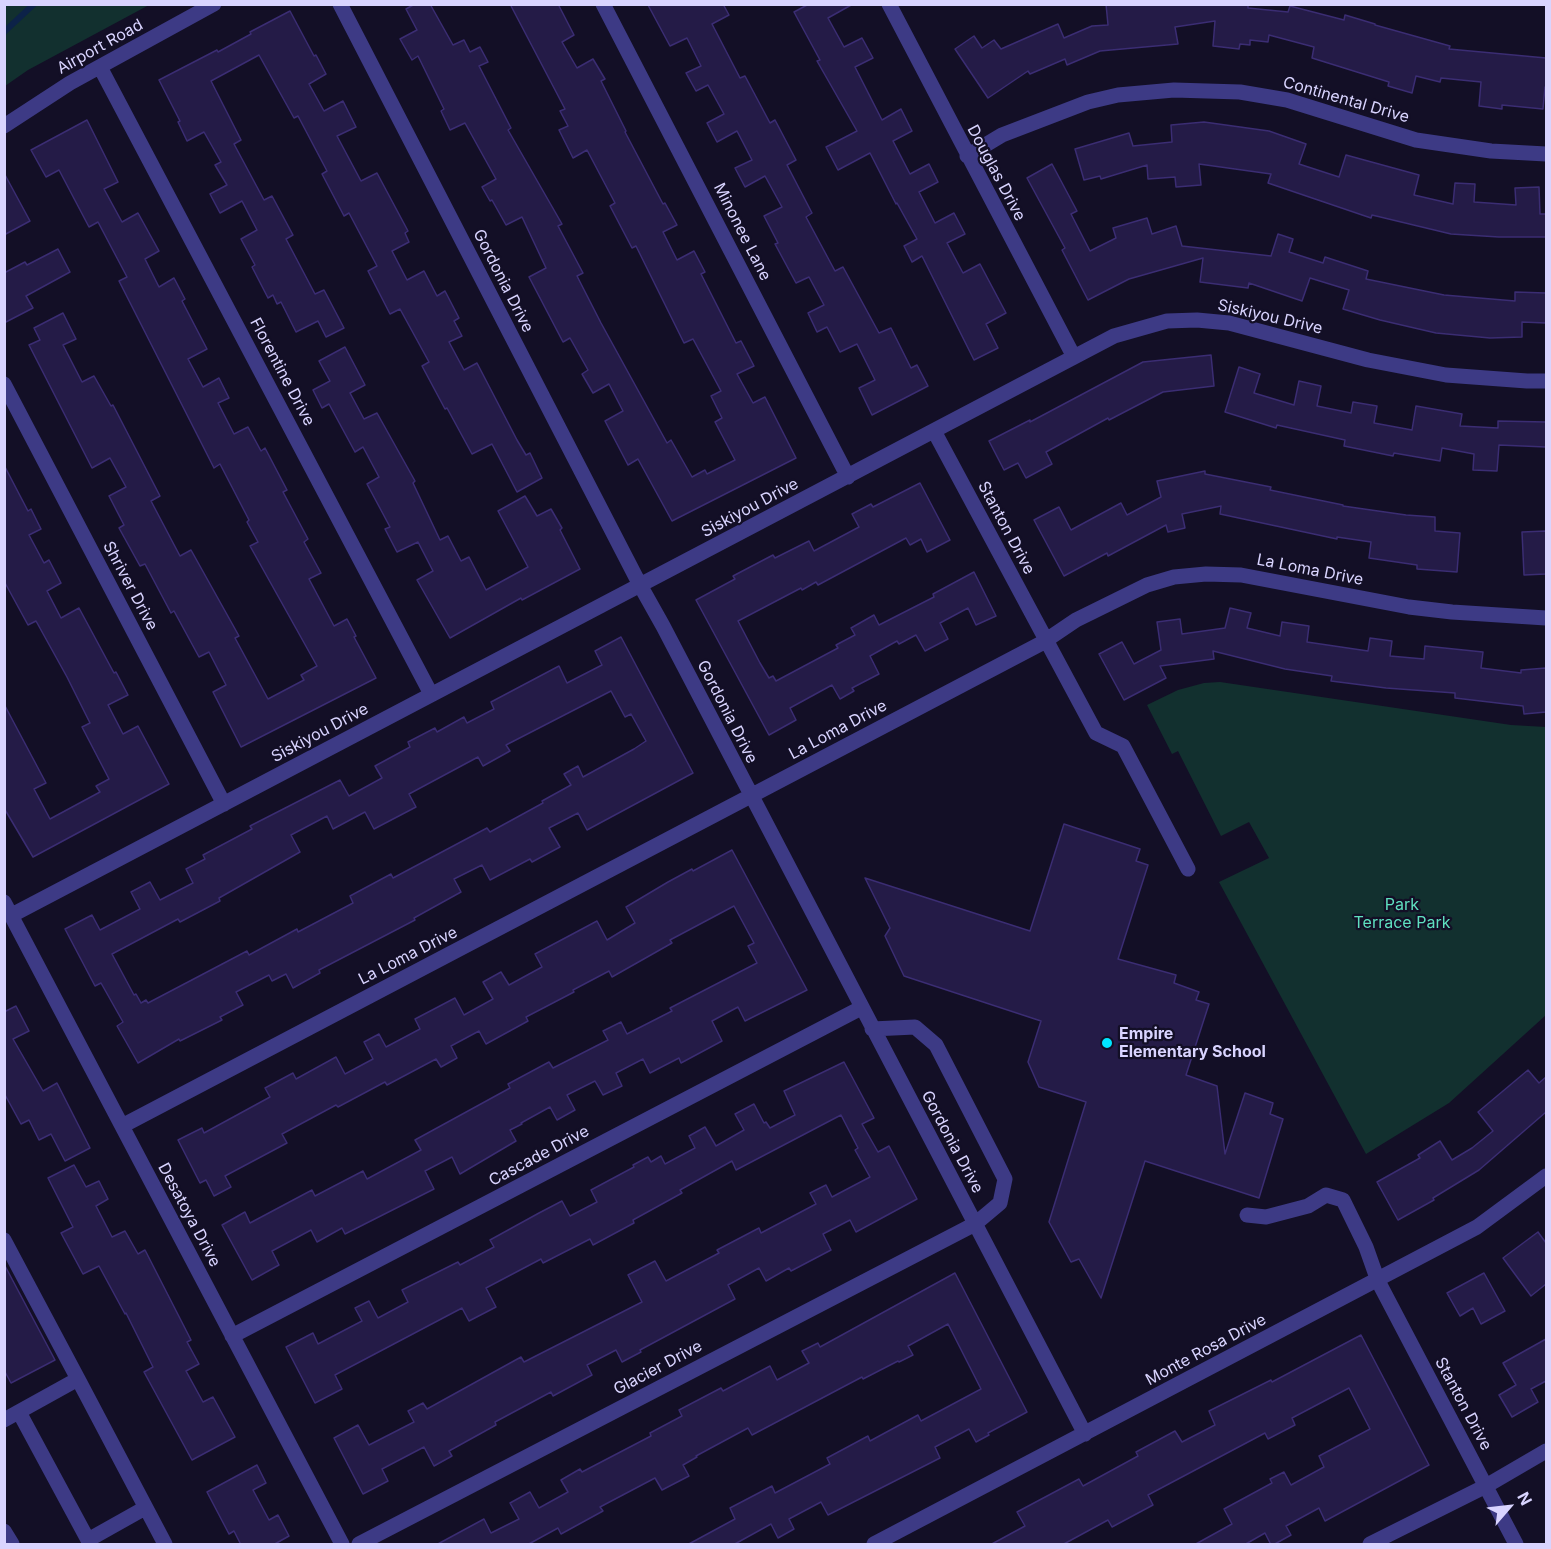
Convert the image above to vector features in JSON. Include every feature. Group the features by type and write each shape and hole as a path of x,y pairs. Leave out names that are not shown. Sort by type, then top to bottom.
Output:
{"street":[{"name":"Airport Road","path":"4,126 70,84 214,4"},
{"name":"Gordonia Drive","path":"340,4 640,585 1085,1434"},
{"name":"Minonee Lane","path":"603,4 848,477"},
{"name":"Douglas Drive","path":"889,4 1074,357"},
{"name":"Florentine Drive","path":"100,67 431,694"},
{"name":"Continental Drive","path":"967,156 1002,135 1089,102 1118,95 1174,90 1240,92 1275,98 1317,108 1416,140 1491,151 1546,154"},
{"name":"Siskiyou Drive","path":"8,908 224,804 1114,336 1167,321 1197,320 1229,323 1368,360 1446,375 1546,381"},
{"name":"Shriver Drive","path":"4,384 224,804"},
{"name":"Stanton Drive","path":"934,431 1096,733 1123,746 1188,869"},
{"name":"La Loma Drive","path":"122,1126 1045,641 1076,620 1147,585 1174,577 1206,574 1241,575 1409,607 1546,618"},
{"name":"Desatoya Drive","path":"8,908 342,1545"},
{"name":"Cascade Drive","path":"232,1336 861,1008"},
{"name":"Glacier Drive","path":"359,1545 975,1224 1000,1203 1005,1179 936,1045 915,1027 872,1029"},
{"name":"Monte Rosa Drive","path":"874,1545 1477,1227 1546,1176"},
{"name":"Stanton Drive","path":"1247,1215 1266,1217 1308,1206 1326,1195 1343,1200 1366,1247 1378,1281 1516,1545"},
{"path":"4,1240 165,1545"},
{"path":"4,1420 78,1379"},
{"path":"19,1412 88,1540 145,1508"},
{"path":"1370,1545 1485,1486 1546,1451"},
{"path":"4,1531 12,1545"}],"green space":[{"path":"5,4 149,5 28,70 5,86"},
{"name":"Park Terrace Park","path":"1220,682 1511,725 1546,727 1546,1015 1449,1103 1366,1154 1219,882 1269,858 1249,822 1221,836 1178,751 1172,754 1147,705 1178,690 1204,683"}],"building":[{"path":"415,4 430,4 453,45 464,40 470,52 480,47 488,62 479,66 511,128 508,130 562,224 558,226 583,273 577,276 601,323 667,443 671,440 692,477 705,470 707,474 735,460 715,422 722,418 711,396 721,391 693,339 684,343 636,246 632,248 610,206 615,203 587,150 573,158 559,130 568,126 560,111 565,109 510,4 558,4 574,35 562,42 577,68 593,59 605,79 601,81 625,132 663,204 665,203 677,225 663,232 677,260 694,251 705,272 701,274 736,343 741,341 754,366 737,374 753,403 765,397 796,458 672,521 638,459 628,465 605,421 623,411 609,384 593,393 582,374 588,370 570,338 563,342 529,277 546,268 522,217 506,225 482,187 496,179 465,123 450,130 441,111 444,109 418,56 412,60 400,39 417,30 406,9"},
{"path":"723,4 729,15 712,24 740,78 745,76 770,123 775,120 796,160 787,165 812,213 806,217 835,271 843,267 879,333 891,328 911,368 917,365 928,386 872,415 859,388 875,380 857,344 840,352 827,327 817,332 808,313 824,305 809,277 796,283 775,244 778,243 764,216 782,207 765,176 745,187 735,168 752,160 737,131 717,142 707,123 724,114 708,85 696,91 686,73 701,66 687,38 670,46 648,5"},
{"path":"809,4 853,4 828,18 844,47 862,38 873,58 855,67 882,120 901,109 912,131 893,141 910,174 929,164 938,182 919,192 935,223 954,213 965,234 947,243 963,273 980,264 1006,313 986,324 998,348 974,360 922,256 912,262 904,246 917,239 870,153 838,170 826,147 857,131 817,61 820,60 794,12"},
{"path":"1106,4 1248,4 1248,8 1288,12 1290,6 1344,20 1345,15 1450,46 1449,49 1546,58 1543,109 1502,105 1502,109 1479,106 1481,82 1441,78 1440,82 1416,76 1412,93 1388,86 1389,82 1312,58 1314,47 1269,35 1268,42 1250,40 1250,45 1240,44 1239,49 1213,46 1215,21 1175,27 1178,44 1100,51 1067,65 1065,59 1030,74 1028,71 988,98 955,49 974,36 982,48 994,40 1001,49 1058,24 1064,38 1092,26 1108,25"},
{"path":"290,11 326,74 309,84 324,111 343,101 356,127 337,136 361,181 377,173 408,231 405,233 409,242 392,251 407,280 424,271 437,296 445,291 459,318 454,321 462,336 449,342 464,370 477,363 517,440 526,455 530,453 542,478 517,492 492,444 472,454 447,408 445,409 422,366 429,362 400,309 390,314 368,271 377,266 349,213 344,216 322,174 327,171 298,116 294,118 259,55 211,81 241,140 234,144 264,200 272,196 293,235 286,239 315,294 324,290 344,328 326,337 318,321 296,332 281,302 277,304 273,295 268,298 252,267 255,265 241,239 257,230 242,201 220,213 210,194 227,185 215,165 221,162 204,132 187,141 178,122 180,121 159,80 217,50 218,52"},
{"path":"87,120 118,182 104,189 122,222 138,213 159,251 145,259 159,287 174,278 185,299 182,301 207,349 188,359 203,387 219,378 229,398 218,403 234,434 248,427 261,451 265,448 287,490 283,492 308,539 304,542 321,573 309,579 334,626 347,619 376,678 241,747 213,692 226,685 209,652 199,657 174,611 171,613 145,564 140,566 119,528 124,525 109,496 126,487 110,458 92,468 29,345 40,340 34,328 63,313 76,339 63,345 82,382 94,376 111,406 113,405 160,496 151,501 180,556 191,550 239,636 235,638 268,699 304,680 301,675 317,666 250,546 258,542 247,522 249,520 220,464 214,468 119,281 127,277 98,222 89,227 59,170 46,177 31,150"},
{"path":"1204,122 1269,131 1306,144 1299,164 1339,177 1346,155 1419,175 1414,195 1453,204 1455,183 1475,184 1474,202 1516,205 1515,188 1539,187 1540,214 1546,214 1546,237 1451,234 1372,215 1371,218 1268,183 1271,174 1199,164 1201,185 1176,187 1175,177 1148,179 1147,165 1101,179 1100,176 1084,180 1075,149 1129,133 1133,146 1172,142 1171,125"},
{"path":"1052,164 1077,211 1071,214 1090,251 1116,238 1113,228 1147,218 1152,234 1176,226 1182,246 1271,256 1278,234 1293,239 1289,252 1323,263 1325,257 1368,271 1366,279 1444,295 1515,301 1515,292 1546,293 1546,323 1522,322 1522,337 1490,338 1436,333 1343,309 1349,290 1310,278 1302,301 1249,283 1248,288 1200,282 1203,258 1129,279 1088,300 1062,250 1065,248 1027,178"},
{"path":"4,173 30,221 4,235"},
{"path":"58,249 70,272 26,296 33,308 4,323 4,273 25,262 27,265"},
{"path":"345,347 365,385 350,393 364,419 377,413 415,481 413,483 440,540 448,536 461,561 469,557 486,590 528,567 498,511 525,496 537,516 551,509 580,569 522,600 521,598 450,638 417,580 433,571 418,542 397,552 385,529 390,527 367,484 379,477 363,447 355,452 329,404 322,408 313,390 330,381 319,361"},
{"path":"1211,355 1214,386 1163,392 1109,420 1108,418 1046,452 1052,464 1026,478 1018,463 1004,470 989,441 1030,420 1030,422 1143,362"},
{"path":"1239,367 1260,374 1254,393 1294,405 1299,381 1321,386 1317,406 1351,413 1353,402 1377,406 1374,423 1412,430 1416,406 1462,414 1460,426 1498,428 1498,421 1546,422 1546,447 1499,445 1497,471 1473,470 1474,454 1442,448 1440,461 1394,453 1393,456 1344,446 1345,440 1277,425 1276,428 1225,412"},
{"path":"4,465 28,511 31,509 41,529 29,535 44,563 49,560 61,583 47,591 61,618 79,608 128,695 108,705 123,734 138,726 169,784 33,857 4,808 4,704 46,783 34,789 50,819 100,792 96,786 109,779 82,727 90,723 67,677 36,621 28,625 4,581"},
{"path":"1205,471 1205,474 1271,487 1270,490 1343,506 1435,517 1435,531 1460,533 1457,572 1417,569 1417,565 1369,558 1371,542 1337,537 1337,539 1220,514 1221,506 1182,514 1185,528 1168,532 1166,525 1064,576 1034,520 1059,507 1071,530 1121,503 1127,515 1161,497 1157,481"},
{"path":"920,483 950,540 927,552 921,539 910,545 906,538 818,585 816,582 802,590 801,588 738,621 760,663 769,678 773,676 776,681 838,648 836,645 855,635 851,628 874,615 879,625 934,597 933,594 974,572 996,616 976,625 968,608 940,623 948,639 925,651 916,635 899,644 897,641 870,656 879,674 852,688 854,691 840,699 832,685 790,708 796,720 769,735 696,600 735,579 733,576 773,555 775,558 809,541 814,551 859,527 852,514 871,504 873,507"},
{"path":"1546,531 1546,574 1524,575 1522,532"},
{"path":"1230,608 1251,613 1247,628 1280,636 1282,622 1309,626 1307,642 1368,651 1370,638 1392,641 1390,656 1424,659 1425,646 1483,652 1481,668 1521,673 1521,670 1546,668 1546,712 1524,714 1523,706 1455,698 1455,693 1331,681 1332,676 1285,669 1213,651 1214,659 1160,666 1166,678 1124,700 1099,654 1122,642 1134,664 1161,650 1157,622 1180,619 1182,634 1225,628"},
{"path":"621,637 693,773 587,830 578,813 549,828 560,847 532,862 530,859 490,880 482,865 454,879 461,892 414,918 415,920 319,970 320,973 293,988 286,974 272,981 269,975 236,992 243,1005 220,1017 222,1020 180,1041 179,1039 138,1063 117,1026 123,1022 101,983 95,986 65,929 92,915 100,930 140,909 131,892 150,882 160,900 193,883 186,869 205,859 203,855 252,829 250,826 340,780 349,796 382,778 375,766 410,747 408,742 435,728 437,732 464,717 467,723 494,709 491,702 559,666 567,683 602,665 595,651","holes":["611,691 625,717 631,714 646,741 634,749 583,777 578,766 564,774 571,785 542,801 543,803 490,832 487,828 393,878 391,874 350,896 353,903 249,955 247,951 148,1003 146,1000 141,1003 136,994 134,995 112,954 178,919 180,922 220,901 219,898 300,852 291,835 327,816 333,829 365,812 374,829 416,807 409,794 478,757 483,766 510,751 506,745"]},
{"path":"1064,824 1140,849 1136,861 1148,865 1118,959 1176,975 1174,983 1199,992 1196,1000 1209,1004 1186,1075 1217,1086 1225,1154 1245,1093 1273,1103 1270,1114 1283,1119 1259,1198 1145,1161 1101,1298 1079,1259 1071,1262 1049,1222 1086,1102 1039,1087 1028,1062 1041,1021 904,976 885,936 890,928 865,878 1030,931"},
{"path":"732,850 807,990 745,1021 738,1007 712,1021 722,1041 681,1063 679,1058 650,1073 643,1059 616,1073 622,1086 603,1095 595,1081 567,1095 575,1110 557,1120 550,1107 521,1123 510,1130 516,1141 460,1174 452,1157 425,1171 434,1189 345,1234 342,1228 317,1242 311,1230 272,1251 279,1265 252,1280 222,1225 245,1212 250,1223 312,1190 315,1196 363,1171 367,1179 421,1150 415,1140 510,1088 508,1084 549,1062 553,1068 608,1040 603,1031 621,1022 627,1034 672,1011 670,1008 757,963 748,946 754,943 734,906 670,940 672,943 612,977 609,971 573,990 574,992 526,1017 528,1021 486,1044 479,1031 451,1046 457,1058 441,1067 436,1059 387,1085 385,1082 338,1107 336,1105 282,1134 287,1143 225,1176 231,1187 214,1196 206,1180 200,1183 178,1140 202,1128 204,1133 270,1097 265,1088 293,1073 296,1079 336,1057 345,1074 373,1059 364,1042 379,1034 386,1047 420,1029 415,1019 455,998 464,1015 493,999 483,982 501,972 509,985 542,967 535,954 597,921 607,940 635,923 626,907 692,869 693,871"},
{"path":"16,1006 29,1031 13,1039 43,1091 57,1083 90,1148 65,1161 51,1134 39,1140 29,1120 21,1124 4,1093 4,1012"},
{"path":"844,1062 874,1118 862,1124 878,1152 889,1146 917,1199 856,1232 850,1220 823,1234 831,1250 791,1271 789,1268 766,1281 759,1268 728,1285 735,1299 622,1362 616,1350 587,1365 592,1375 553,1396 551,1392 495,1422 496,1425 449,1451 452,1456 434,1466 424,1447 382,1469 388,1481 363,1494 334,1438 358,1425 369,1445 414,1422 408,1411 423,1403 427,1409 521,1357 524,1362 642,1302 628,1275 655,1261 666,1281 719,1253 717,1250 759,1228 761,1233 816,1204 810,1193 826,1185 832,1197 870,1177 855,1150 858,1148 841,1115 736,1170 732,1161 680,1190 682,1193 633,1220 634,1223 593,1245 590,1239 543,1263 541,1259 486,1288 496,1307 469,1321 462,1308 335,1375 342,1389 315,1403 286,1347 313,1333 318,1344 362,1321 355,1308 369,1301 378,1318 408,1302 402,1290 458,1262 460,1265 494,1247 490,1240 539,1213 562,1201 570,1216 597,1202 591,1190 634,1167 633,1165 648,1157 651,1162 661,1156 665,1164 695,1148 689,1136 705,1127 716,1146 744,1130 735,1114 754,1104 764,1123 766,1122 770,1128 795,1115 784,1091"},
{"path":"1528,1070 1539,1083 1546,1077 1546,1112 1479,1170 1433,1198 1434,1200 1398,1220 1377,1182 1420,1158 1418,1155 1440,1141 1452,1160 1472,1148 1493,1131 1478,1112"},
{"path":"74,1165 86,1187 99,1181 108,1199 96,1206 112,1237 125,1231 138,1254 145,1250 191,1340 187,1342 199,1364 186,1371 203,1402 213,1397 235,1437 192,1460 144,1372 153,1367 99,1266 83,1274 61,1233 73,1227 48,1178"},
{"path":"1538,1232 1546,1243 1546,1284 1531,1296 1503,1258"},
{"path":"4,1264 55,1360 11,1383 4,1370"},
{"path":"955,1273 1027,1412 976,1442 969,1429 935,1447 940,1458 828,1515 821,1502 789,1519 794,1529 778,1538 771,1524 733,1545 687,1545 735,1519 730,1508 772,1486 775,1493 830,1464 827,1458 868,1436 870,1441 918,1415 921,1421 981,1389 948,1324 908,1346 913,1355 863,1379 862,1377 752,1435 748,1428 683,1465 689,1476 662,1490 655,1478 600,1507 603,1511 561,1534 558,1528 527,1545 436,1545 484,1519 491,1533 519,1519 510,1503 530,1492 539,1508 568,1492 561,1480 580,1469 582,1472 651,1436 650,1433 682,1416 679,1410 721,1388 723,1391 770,1366 777,1380 809,1363 802,1351 818,1343 820,1347"},
{"path":"1484,1273 1505,1311 1481,1324 1473,1308 1460,1316 1447,1293"},
{"path":"1361,1335 1429,1465 1325,1521 1319,1508 1286,1526 1291,1535 1273,1545 1265,1533 1244,1545 1194,1545 1232,1524 1224,1509 1272,1483 1270,1479 1284,1472 1291,1485 1324,1467 1319,1456 1370,1429 1349,1388 1292,1418 1295,1425 1268,1439 1265,1433 1148,1495 1153,1505 1112,1527 1108,1520 1062,1545 990,1545 1025,1526 1017,1512 1079,1479 1083,1486 1138,1456 1136,1452 1175,1431 1182,1442 1215,1425 1209,1411 1271,1380 1272,1382"},
{"path":"1546,1339 1546,1381 1531,1389 1538,1402 1512,1417 1499,1395 1516,1385 1503,1363"},
{"path":"257,1465 266,1483 253,1490 269,1520 278,1515 289,1536 273,1545 241,1545 234,1531 229,1534 207,1492"}],"waterway":[{"path":"4,32 34,4"}],"place":[{"name":"Empire Elementary School","path":"1107,1043"}]}
